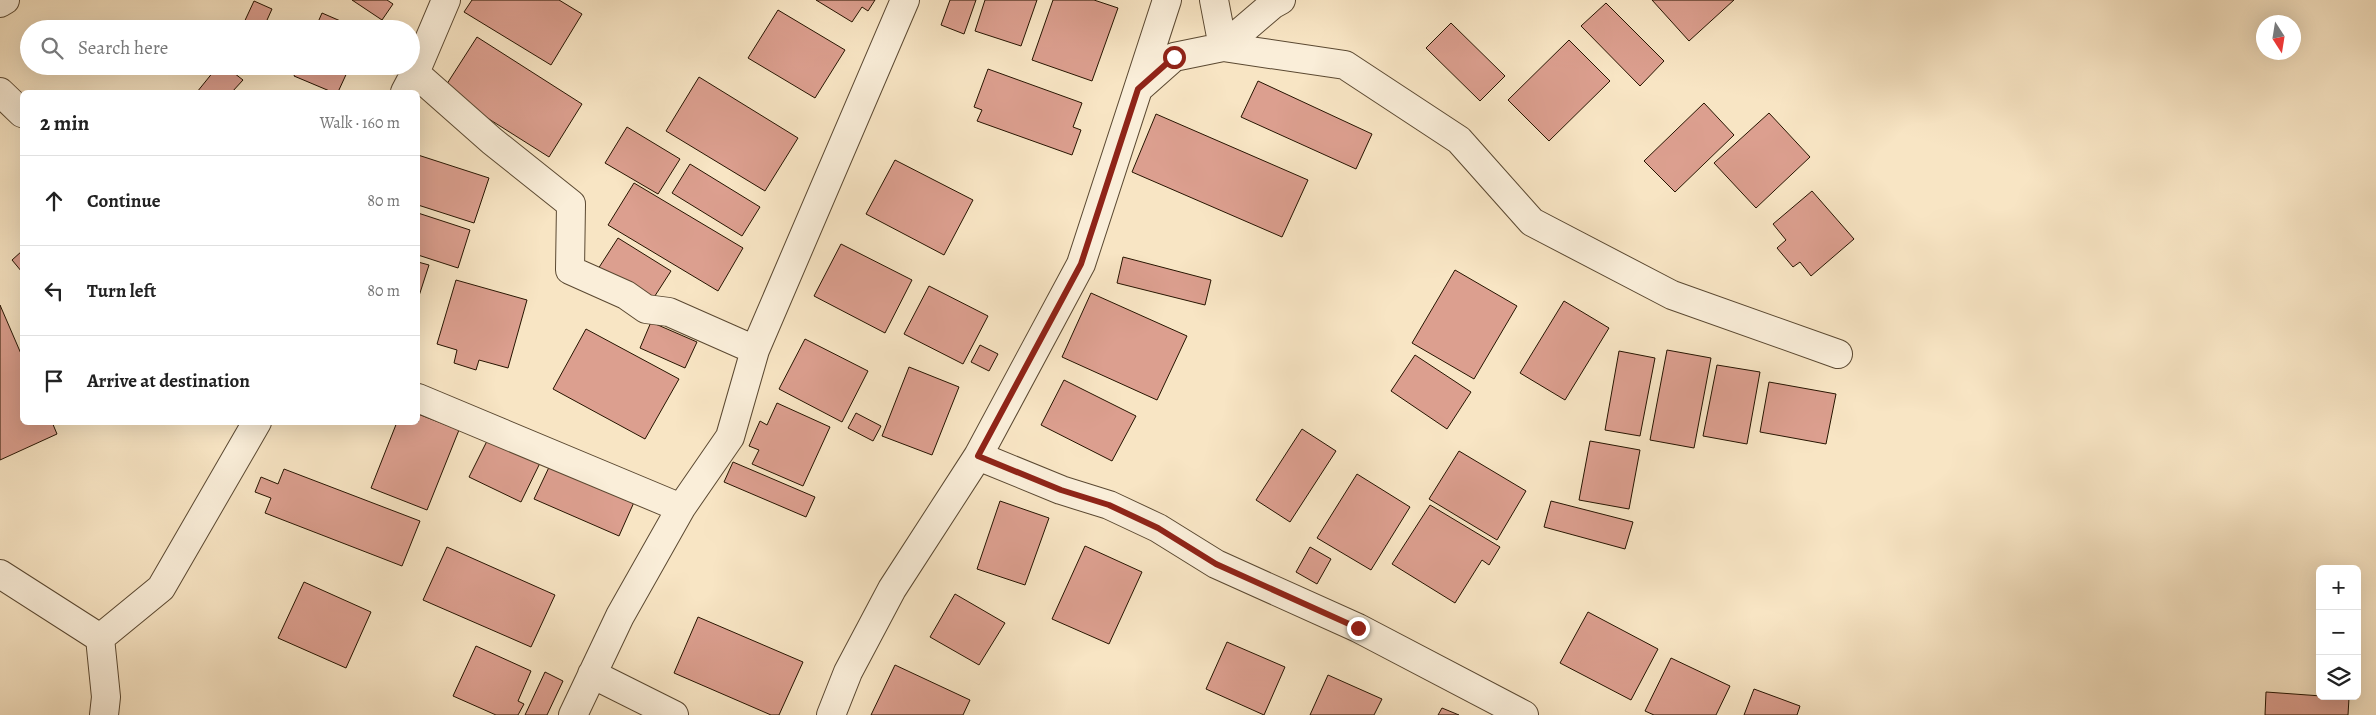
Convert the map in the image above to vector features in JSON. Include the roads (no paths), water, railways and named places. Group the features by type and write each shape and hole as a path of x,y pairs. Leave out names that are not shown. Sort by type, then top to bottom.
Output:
{"street":[{"path":"0,3 5,0"},
{"path":"420,60 446,0"},
{"path":"573,715 620,616 681,508 730,437 755,350 905,0"},
{"path":"831,715 848,672 892,589 978,456 1081,264 1167,0"},
{"path":"1214,0 1223,47"},
{"path":"1223,47 1272,5 1281,0"},
{"path":"1138,89 1174,57 1223,47 1345,65 1459,140 1532,222 1672,295 1838,354"},
{"path":"420,90 492,141 571,204 570,270 626,295 646,309 669,312 755,350"},
{"path":"0,92 20,111"},
{"path":"420,399 681,508"},
{"path":"100,638 161,588 256,425"},
{"path":"978,456 1061,490 1109,505 1158,528 1216,564 1358,628 1524,715"},
{"path":"0,574 100,638"},
{"path":"100,638 106,697 104,715"},
{"path":"592,674 674,715"}]}
